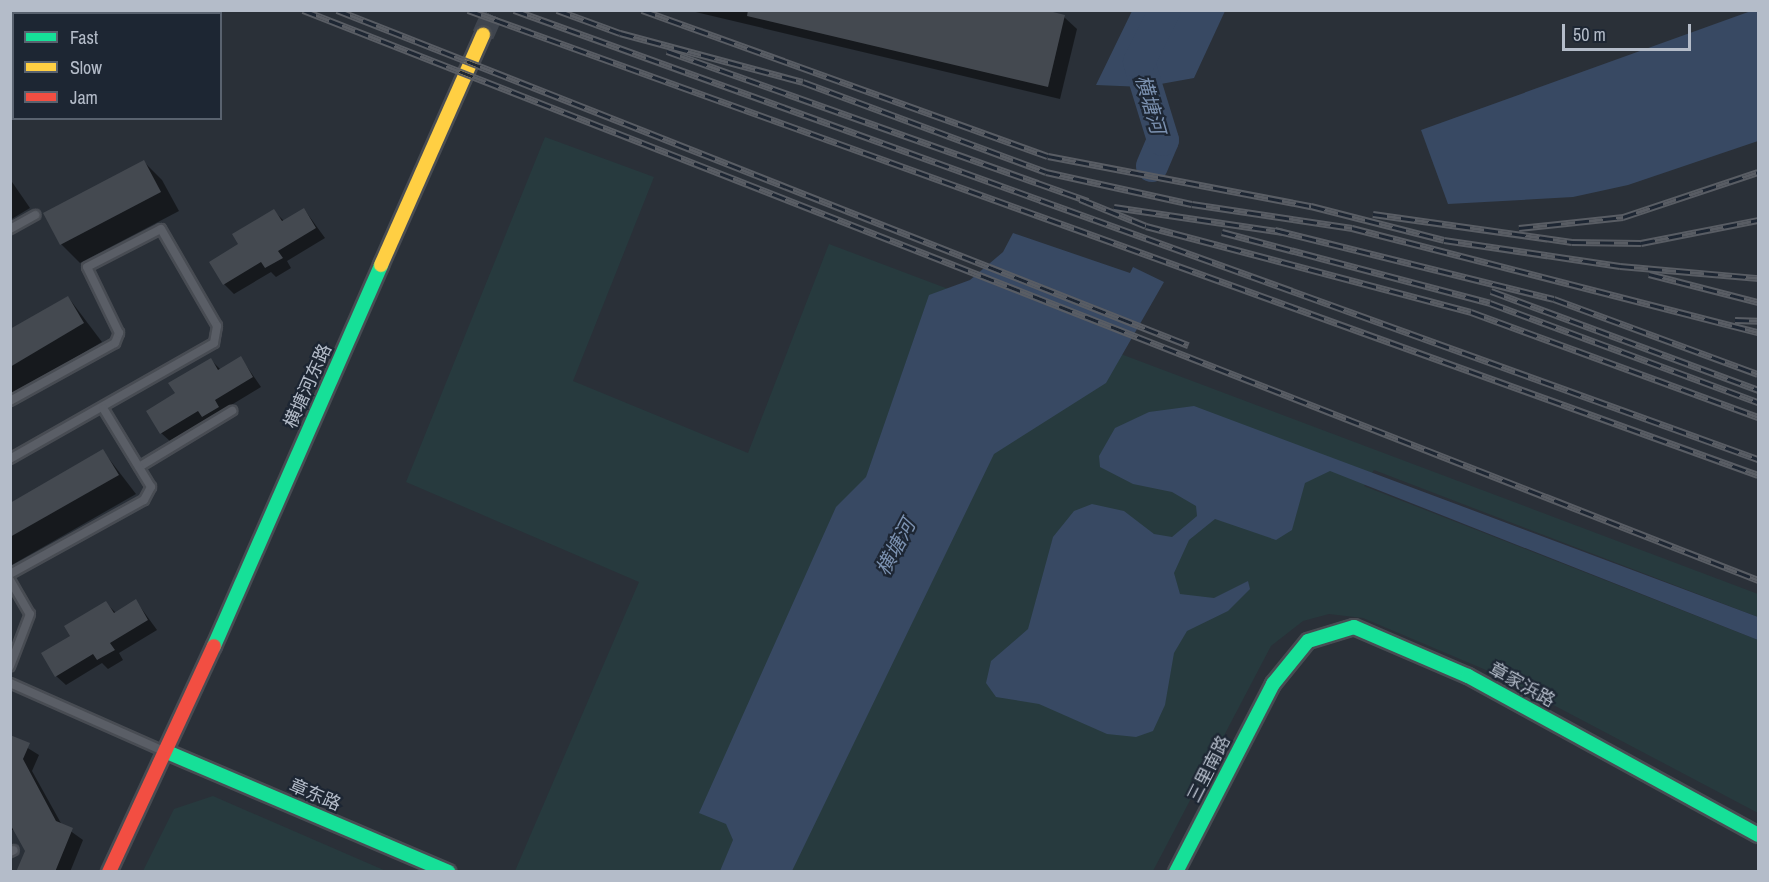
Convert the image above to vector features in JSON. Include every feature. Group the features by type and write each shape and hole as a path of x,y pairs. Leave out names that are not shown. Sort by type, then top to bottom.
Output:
{"street":[{"name":"横塘河东路","path":"109,872 167,753 483,35"},
{"name":"章家浜路","path":"1273,684 1308,641 1354,627 1468,676 1758,835"},
{"name":"三里南路","path":"1176,872 1273,684"},
{"name":"横塘河东路","path":"124,872 156,801 167,753"},
{"name":"章东路","path":"167,753 448,872"}],"lane":[{"path":"10,229 35,215"},
{"path":"10,401 115,343 119,333 87,267 161,229 217,326 214,342 103,408 10,459"},
{"path":"10,574 144,500 151,488 103,408"},
{"path":"139,467 232,411"},
{"path":"10,580 30,614 10,666"},
{"path":"10,683 167,753"}],"green space":[{"path":"545,137 654,177 573,381 748,453 829,244 1758,594 1758,617 1374,470 1364,486 1758,640 1758,813 1493,673 1363,618 1329,614 1303,621 1271,646 1153,871 515,871 639,582 406,482"},
{"path":"213,796 386,871 143,871 174,809"}],"water":[{"path":"1132,10 1225,11 1194,78 1144,87 1096,85"},
{"path":"1751,11 1758,11 1758,141 1628,185 1573,197 1448,204 1421,130"},
{"path":"1013,233 1130,273 1133,267 1164,282 1106,383 994,454 792,871 720,871 733,840 726,824 699,813 836,507 866,477 929,295 970,280 1003,252"},
{"path":"1194,406 1758,617 1758,640 1330,471 1305,483 1292,530 1276,540 1215,519 1189,540 1174,573 1180,594 1214,598 1248,581 1250,589 1228,611 1187,631 1174,653 1165,705 1153,731 1136,737 1107,734 1039,704 996,697 986,683 991,661 1028,629 1053,537 1074,511 1092,504 1124,511 1154,534 1172,537 1197,516 1196,506 1172,492 1133,484 1100,467 1099,456 1115,428 1149,412"}],"building":[{"path":"748,10 1045,10 1065,15 1048,87 747,16"},
{"path":"144,160 161,192 60,245 43,213"},
{"path":"304,208 316,228 278,251 283,258 265,268 261,262 223,285 209,262 238,244 232,234 274,209 282,221"},
{"path":"68,296 84,323 10,367 10,329"},
{"path":"241,356 253,377 215,400 219,407 202,417 198,411 160,434 146,411 175,393 168,383 211,358 218,370"},
{"path":"103,449 119,475 10,537 10,503"},
{"path":"136,599 148,620 110,643 115,650 97,660 93,654 55,677 41,653 70,636 64,626 106,601 114,613"},
{"path":"10,735 30,743 23,759 56,821 73,828 55,872 16,872 25,851 10,824"}],"waterway":[{"name":"横塘河","path":"1152,166 1163,140 1139,62 1165,10"}],"tunnel":[{"path":"483,35 494,10"}],"railway":[{"path":"303,10 1758,580"},
{"path":"337,10 1188,345"},
{"path":"468,10 1758,475"},
{"path":"514,10 1758,459"},
{"path":"557,10 620,33 803,82 1046,172 1192,204 1352,228 1758,332"},
{"path":"642,10 1048,156 1311,206 1444,240 1620,266 1758,278"},
{"path":"667,51 1088,201"},
{"path":"1519,228 1623,217 1758,172"},
{"path":"1080,199 1146,226 1471,312 1758,417"},
{"path":"1114,207 1283,232"},
{"path":"1373,214 1572,242 1641,243 1758,220"},
{"path":"1275,230 1554,299 1758,374"},
{"path":"1222,232 1490,303 1758,402"},
{"path":"1649,274 1758,302"},
{"path":"1491,291 1758,390"},
{"path":"1735,320 1758,321"}],"traffic: fast":[{"path":"214,646 381,265"},
{"path":"1176,872 1273,684 1308,641 1354,627 1468,676 1758,835"},
{"path":"167,752 448,872"}],"traffic: slow":[{"path":"381,265 483,35"}],"traffic: jam":[{"path":"109,872 214,646"}]}
